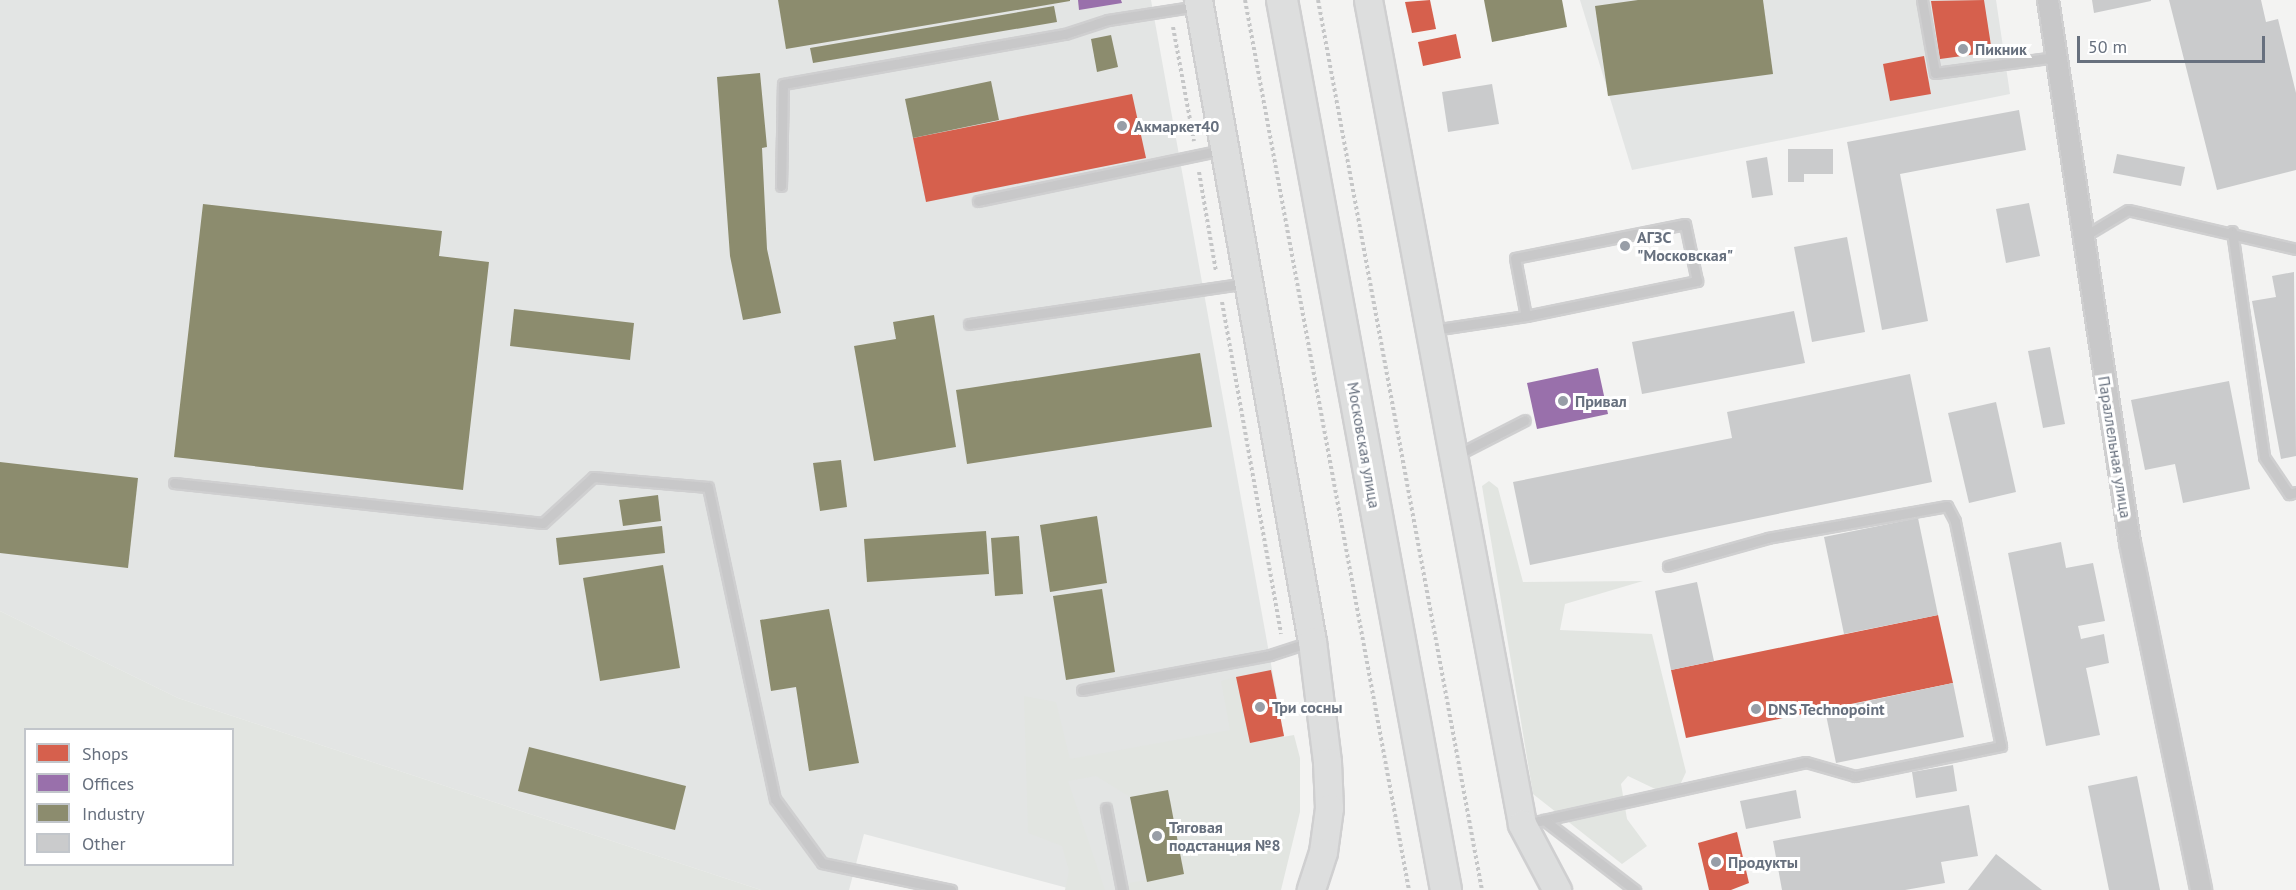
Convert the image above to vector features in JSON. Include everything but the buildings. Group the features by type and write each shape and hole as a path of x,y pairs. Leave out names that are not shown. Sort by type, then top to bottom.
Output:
{"main road":[{"name":"Московская улица","path":"1282,0 1446,890"},
{"path":"1368,0 1452,457 1533,822 1557,890"},
{"path":"1199,3 1312,641 1329,808 1323,852 1311,890"}],"street":[{"name":"Параллельная улица","path":"2048,0 2130,543 2201,890"}],"lane":[{"path":"1922,0 1935,73 2056,57"},
{"path":"782,186 783,84 1065,34 1108,20 1199,3"},
{"path":"978,201 1225,150"},
{"path":"2083,237 2128,210 2232,231 2296,249"},
{"path":"1428,331 1526,316 1697,281 1685,224 1515,258 1526,316"},
{"path":"2232,231 2264,458 2289,494 2296,492"},
{"path":"969,324 1248,283"},
{"path":"1452,457 1525,420"},
{"path":"174,483 543,523 593,477 708,487 775,799 822,863 951,890"},
{"path":"1533,822 1806,762 1855,776 2001,746 1955,521 1947,506 1768,538 1668,566"},
{"path":"1082,690 1284,651 1312,641"},
{"path":"1106,808 1122,890"},
{"path":"1533,822 1635,890"}],"path":[{"path":"1245,0 1409,890"},
{"path":"1318,0 1482,890"},
{"path":"1169,10 1284,651"}],"shaded area":[{"path":"0,0 1151,0 1284,736 1274,890 1075,890 864,834 849,890 761,890 178,698 0,611"},
{"path":"1580,0 1996,0 2010,94 1632,170"},
{"path":"1489,481 1498,488 1523,582 1643,581 1565,604 1560,630 1652,634 1686,772 1674,798 1628,776 1621,784 1627,819 1647,846 1622,864 1533,794 1482,486"},
{"path":"0,611 178,698 761,890 0,890"},
{"path":"1236,677 1250,743 1294,735 1300,758 1300,812 1281,890 1129,890 1128,883 1184,874 1168,790 1130,797 1096,776 1068,781 1105,890 1065,890 1069,871 1062,846 1028,833 1024,696 1056,702 1070,759 1230,730 1221,681"}],"place":[{"name":"Пикник","path":"1963,49"},
{"name":"Акмаркет40","path":"1122,126"},
{"name":"АГЗС \"Московская\"","path":"1625,246"},
{"name":"Привал","path":"1563,401"},
{"name":"Три сосны","path":"1260,707"},
{"name":"DNS Technopoint","path":"1756,709"},
{"name":"Тяговая подстанция №8","path":"1157,836"},
{"name":"Продукты","path":"1716,862"}]}
